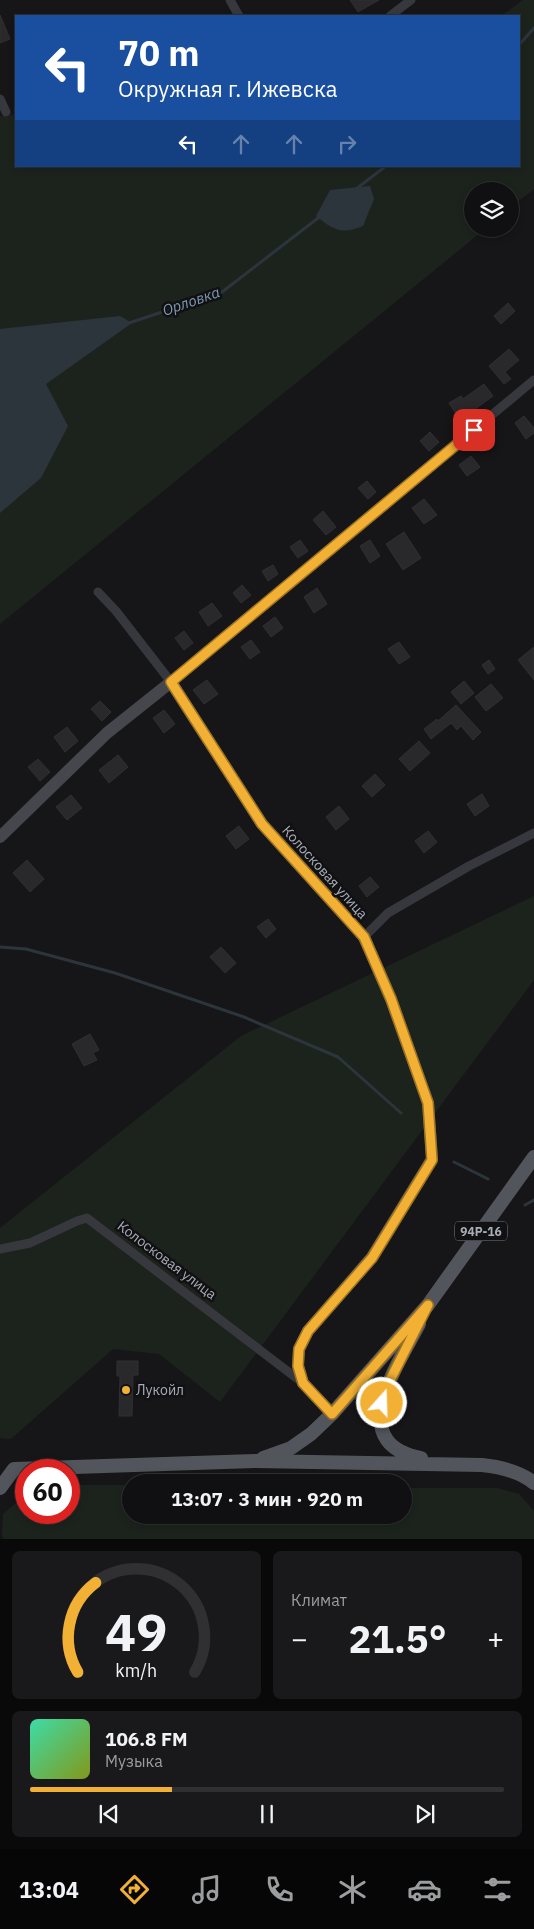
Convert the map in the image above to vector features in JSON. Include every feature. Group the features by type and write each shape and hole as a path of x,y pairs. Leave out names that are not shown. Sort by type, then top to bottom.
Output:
{"main road":[{"name":"94Р-16","path":"255,1461 291,1448 311,1434 332,1414 428,1305 534,1157"},
{"name":"94Р-16","path":"428,1305 384,1392 380,1414 382,1430 389,1443 402,1453 418,1458 459,1464"},
{"name":"94Р-16","path":"14,1469 255,1461 459,1464 501,1467 534,1483"},
{"path":"0,1488 14,1469"}],"street":[{"path":"230,0 238,15"},
{"path":"392,15 411,0"},
{"path":"0,100 6,112"},
{"path":"0,837 107,733 534,380"},
{"path":"98,592 116,611 171,682"},
{"name":"Колосковая улица","path":"171,682 262,824 364,937 391,999 428,1103 432,1160 372,1258 308,1331 299,1349 298,1366 303,1383"},
{"path":"364,937 388,913 469,866 534,833"},
{"name":"Колосковая улица","path":"0,1249 30,1243 77,1220 87,1218 303,1383 332,1414"},
{"path":"0,1472 14,1469"}],"shaded area":[{"path":"523,0 534,0 534,189 519,201 519,182 464,182 464,237 475,237 0,624 0,116 15,114 15,167 520,167 520,15 502,15"},
{"path":"370,186 374,199 363,226 349,230 338,230 316,216 330,190"},
{"path":"120,316 132,323 46,384 68,426 41,478 0,513 0,329"},
{"path":"534,896 534,980 220,1402 159,1354 113,1349 11,1439 0,1438 0,1228 241,1036"},
{"path":"80,1485 122,1485 122,1524 412,1524 412,1488 497,1488 519,1494 534,1511 534,1539 3,1539 3,1514 15,1504 15,1524 80,1524"}],"building":[{"path":"350,0 379,0 358,12"},
{"path":"0,15 10,39 0,43"},
{"path":"508,303 515,311 501,324 494,316"},
{"path":"509,349 519,360 505,372 511,379 504,384 489,366"},
{"path":"484,384 493,396 460,420 449,403 461,396 463,399"},
{"path":"524,416 534,428 534,433 526,439 515,423"},
{"path":"430,432 439,442 429,451 420,441"},
{"path":"471,456 480,467 467,476 459,465"},
{"path":"367,481 376,492 368,499 358,488"},
{"path":"424,499 437,515 424,524 412,508"},
{"path":"323,511 336,527 326,535 313,520"},
{"path":"404,532 421,558 403,570 386,544"},
{"path":"300,540 308,551 298,558 290,547"},
{"path":"370,540 380,556 370,563 360,546"},
{"path":"273,565 278,574 268,581 262,571"},
{"path":"242,585 251,595 241,603 233,593"},
{"path":"317,588 327,604 314,613 304,597"},
{"path":"212,603 222,616 208,626 199,612"},
{"path":"275,617 283,628 271,637 263,626"},
{"path":"184,631 193,643 184,650 175,638"},
{"path":"251,640 260,652 250,659 241,647"},
{"path":"399,642 410,657 399,664 388,649"},
{"path":"534,647 534,680 518,660"},
{"path":"489,660 495,669 488,674 482,665"},
{"path":"207,680 218,694 204,704 193,690"},
{"path":"464,681 474,693 461,704 451,692"},
{"path":"491,684 503,698 486,711 475,697"},
{"path":"100,701 111,712 102,721 91,709"},
{"path":"456,705 481,732 473,740 461,726 457,730 451,723 431,739 424,729 437,719 438,721"},
{"path":"164,710 175,724 164,733 153,718"},
{"path":"67,727 78,741 65,752 54,737"},
{"path":"419,741 430,753 410,771 399,759"},
{"path":"118,755 128,767 109,783 99,770"},
{"path":"38,759 50,772 40,781 28,767"},
{"path":"375,774 385,785 372,797 362,786"},
{"path":"482,794 489,806 475,816 467,804"},
{"path":"71,795 82,808 67,820 56,807"},
{"path":"339,806 349,819 336,830 326,817"},
{"path":"239,826 249,839 236,849 226,836"},
{"path":"428,831 437,842 424,853 415,841"},
{"path":"27,860 44,879 30,892 13,873"},
{"path":"370,877 379,887 367,897 359,886"},
{"path":"268,919 276,929 266,938 257,927"},
{"path":"221,947 236,963 225,973 210,957"},
{"path":"90,1034 99,1050 93,1053 97,1060 84,1066 72,1044"},
{"name":"Лукойл","path":"117,1361 138,1361 138,1375 133,1375 132,1416 119,1416 120,1376 117,1376"}],"waterway":[{"name":"Орловка","path":"520,44 534,28"},
{"name":"Орловка","path":"356,189 385,167"},
{"name":"Орловка","path":"129,323 222,292 322,215"},
{"path":"0,947 26,949 115,973 244,1017 338,1057 401,1113"},
{"path":"454,1162 488,1179"},
{"path":"525,1205 534,1200"}],"place":[{"name":"Лукойл","path":"126,1390"}],"route":[{"path":"382,1403 384,1392 428,1305 332,1414 303,1383 298,1366 299,1349 308,1331 372,1258 432,1160 428,1103 391,999 364,937 262,824 171,682 474,430"}]}
